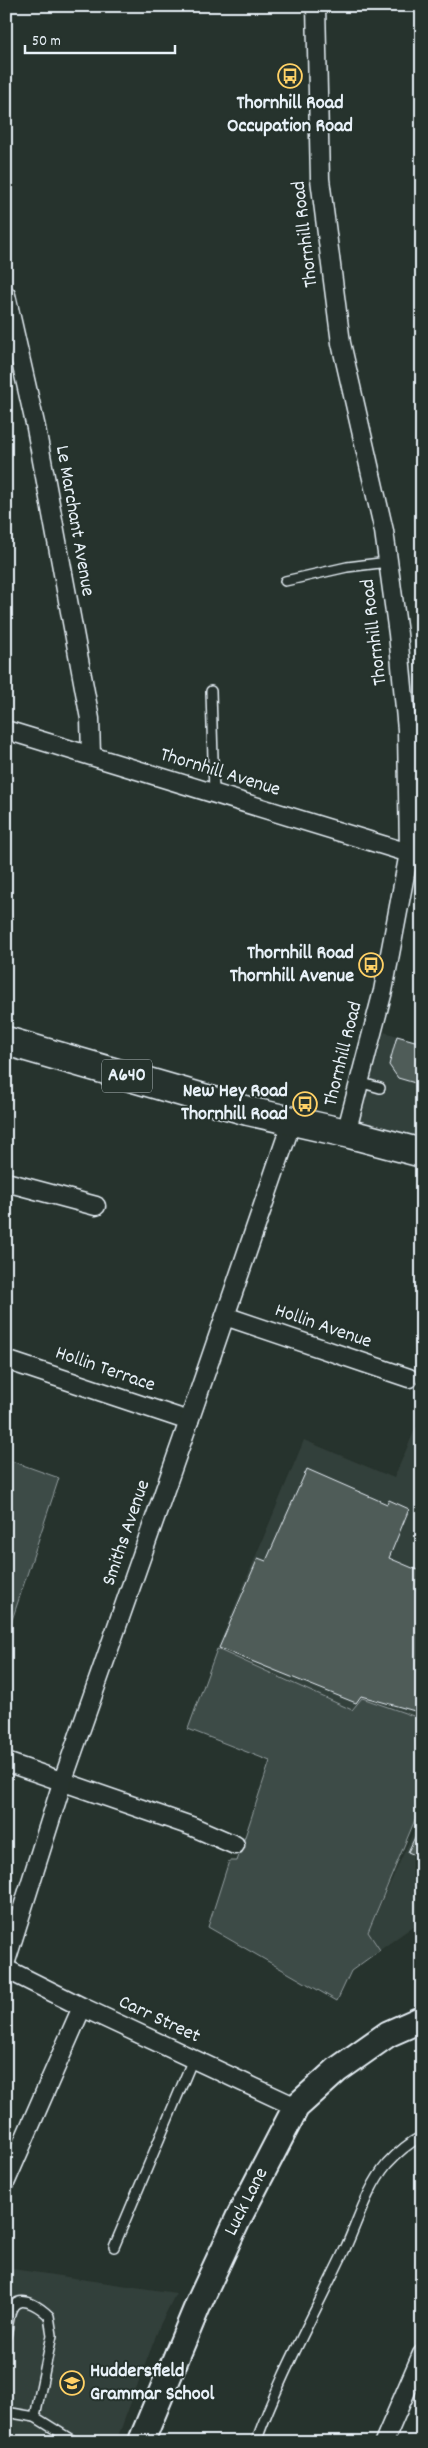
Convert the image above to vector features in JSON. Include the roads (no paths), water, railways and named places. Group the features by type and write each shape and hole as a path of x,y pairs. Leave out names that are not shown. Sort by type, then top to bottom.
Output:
{"highway":[{"name":"A640","path":"6,1041 238,1108 346,1132 422,1153"}],"street":[{"name":"Thornhill Road","path":"316,6 320,179 341,343 384,531 398,634 415,728 415,855 383,990 346,1132"},
{"name":"Le Marchant Avenue","path":"6,294 36,428 90,719 91,755"},
{"name":"Thornhill Avenue","path":"6,730 415,855"},
{"name":"Smiths Avenue","path":"6,1961 63,1780 190,1421 292,1121"},
{"path":"6,1182 96,1206"},
{"name":"Hollin Avenue","path":"225,1316 409,1378"},
{"name":"Hollin Terrace","path":"6,1360 190,1421"},
{"path":"6,1762 63,1780 192,1826 235,1845"},
{"name":"Carr Street","path":"6,1969 82,2007 296,2107"},
{"path":"7,2175 82,2007"},
{"name":"Luck Lane","path":"141,2442 198,2305 238,2218 296,2107 337,2070 388,2034 422,2019"},
{"path":"384,2442 422,2354"}],"lane":[{"path":"285,581 347,567 388,562"},
{"path":"211,691 214,793"},
{"path":"359,1082 380,1088"},
{"path":"114,2247 193,2059"},
{"path":"256,2442 277,2387 345,2248 370,2192 386,2165 407,2144 422,2136"},
{"path":"6,2336 14,2305 21,2302 35,2305 49,2316 52,2335 35,2417"},
{"path":"6,2412 35,2417 75,2442"}],"place":[{"name":"Thornhill Road Occupation Road","path":"290,76"},
{"name":"Thornhill Road Thornhill Avenue","path":"371,965"},
{"name":"New Hey Road Thornhill Road","path":"305,1104"},
{"name":"Huddersfield Grammar School","path":"72,2383"}]}
